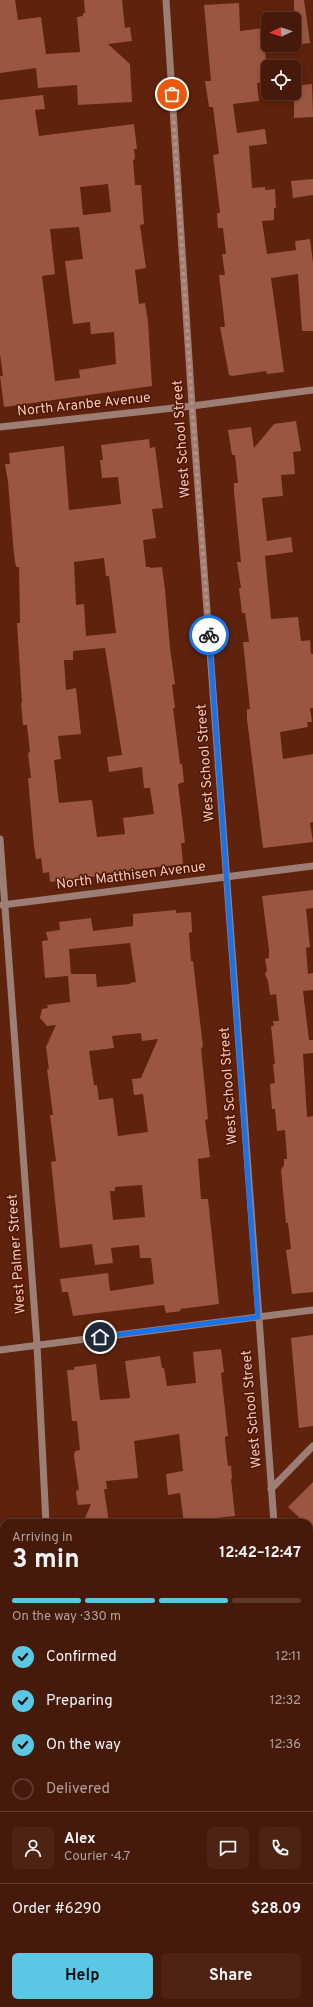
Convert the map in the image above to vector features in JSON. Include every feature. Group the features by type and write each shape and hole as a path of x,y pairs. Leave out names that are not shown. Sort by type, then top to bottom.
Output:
{"street":[{"name":"West School Street","path":"166,0 192,406 228,876 258,1317 274,1519"},
{"name":"North Aranbe Avenue","path":"0,427 192,406 313,390"},
{"name":"West Palmer Street","path":"0,839 2,905 37,1345 46,1519"},
{"name":"North Matthisen Avenue","path":"2,905 313,866"},
{"path":"0,1350 313,1310"},
{"path":"271,1489 313,1446"}],"building":[{"path":"0,0 15,0 18,20 41,17 46,54 80,52 77,17 83,16 83,13 85,13 84,0 122,0 125,28 130,27 132,41 108,44 130,64 132,102 78,105 77,85 38,88 36,68 0,73"},
{"path":"294,0 304,0 310,43 301,44 301,12 294,12"},
{"path":"239,3 240,31 261,28 261,52 265,52 266,60 261,60 261,83 257,83 259,101 233,104 237,133 265,129 267,144 249,146 252,188 265,187 265,190 275,189 276,208 274,208 274,220 262,221 267,254 296,250 295,241 310,239 313,263 313,331 302,331 298,274 271,278 284,372 267,374 266,371 232,376 229,375 220,327 225,327 219,275 225,275 222,254 226,254 223,228 218,228 217,213 220,213 213,155 219,154 213,107 209,107 205,81 211,81 204,5"},
{"path":"312,84 313,117 294,118 294,100 301,100 301,85"},
{"path":"43,95 45,109 35,110 39,136 134,124 137,149 134,149 135,159 133,160 135,185 141,185 144,224 140,225 146,268 135,270 139,304 145,303 148,321 152,386 4,407 0,376 3,376 0,354 0,100","holes":["108,184 111,212 83,215 80,187","79,227 83,259 65,261 73,324 90,322 91,334 114,332 116,364 79,370 80,378 55,381 42,276 55,274 50,229"]},
{"path":"313,179 313,195 293,198 291,181"},
{"path":"296,421 301,451 293,452 295,474 281,475 283,496 262,498 267,541 291,537 293,552 265,556 271,619 298,617 301,641 310,640 311,654 313,654 313,708 310,708 312,722 307,722 308,727 280,732 283,759 313,754 313,822 310,823 313,842 263,848 247,719 247,709 250,709 243,642 249,642 245,613 242,613 239,588 241,588 237,562 241,562 234,483 238,483 235,455 232,455 228,430 251,427 254,448 274,424"},
{"path":"149,439 150,448 155,447 163,508 152,509 156,538 143,540 146,567 162,567 165,590 175,684 172,685 175,708 173,708 180,764 182,764 184,782 178,784 185,843 181,843 183,864 99,874 99,876 50,882 49,872 43,873 41,858 36,859 34,846 28,778 31,778 28,753 30,752 27,725 23,725 21,703 17,623 20,623 19,567 16,567 14,555 8,482 5,464 10,464 9,453 64,446 69,510 121,504 118,477 102,478 100,460 103,460 101,445","holes":["104,558 106,576 109,576 116,633 86,636 84,604 76,605 74,562","105,648 122,755 107,757 109,772 142,767 144,788 150,788 154,814 123,818 125,834 97,837 92,800 59,803 54,760 61,759 58,736 81,734 76,688 66,690 64,660 73,660 73,651"]},
{"path":"313,890 313,908 306,909 310,947 306,948 308,974 313,973 313,990 303,991 309,1040 313,1040 313,1053 303,1054 307,1117 313,1116 313,1292 292,1294 286,1250 291,1249 288,1223 286,1223 281,1170 284,1165 284,1159 287,1159 285,1130 277,1131 275,1109 272,1109 270,1084 275,1083 273,1064 275,1064 271,1026 274,1026 273,1021 279,1021 276,994 270,995 268,981 265,974 267,971 265,959 269,958 269,950 262,896"},
{"path":"176,910 176,913 191,912 192,932 189,933 191,961 193,961 203,1047 201,1048 208,1119 205,1120 210,1157 198,1159 201,1199 208,1199 219,1304 180,1309 181,1311 166,1313 164,1305 73,1316 68,1292 62,1292 60,1279 108,1273 110,1291 154,1284 151,1258 140,1258 139,1245 111,1248 113,1263 95,1265 92,1244 60,1248 51,1162 56,1161 50,1115 53,1115 47,1069 49,1069 46,1047 56,1025 47,1026 40,1018 42,1009 48,1008 47,1005 70,1002 68,976 45,978 42,941 48,940 46,932 60,930 59,922 91,918 93,931 133,926 133,914","holes":["130,943 136,982 130,984 97,987 96,974 71,974 69,949","141,1033 142,1041 158,1039 141,1078 132,1079 134,1095 143,1094 148,1132 118,1136 113,1098 99,1100 97,1085 94,1085 89,1051 114,1048 112,1036","142,1185 145,1217 113,1220 110,1191 115,1191 115,1187"]},
{"path":"313,1335 313,1426 299,1428 291,1338"},
{"path":"221,1349 224,1372 221,1373 228,1436 225,1437 225,1441 228,1466 231,1466 235,1516 206,1519 183,1519 180,1493 168,1495 166,1474 183,1471 179,1434 134,1441 138,1478 106,1481 107,1489 104,1489 108,1519 85,1519 91,1504 78,1505 76,1493 77,1490 79,1490 74,1456 75,1451 80,1450 77,1421 72,1421 67,1370 74,1370 74,1367 96,1364 100,1400 130,1398 125,1361 160,1356 167,1386 196,1383 193,1352"},
{"path":"313,1482 313,1519 301,1519 288,1507"}],"way so far":[{"path":"172,94 192,406 209,635"}],"route":[{"path":"100,1337 258,1317 228,876 209,635"}]}
